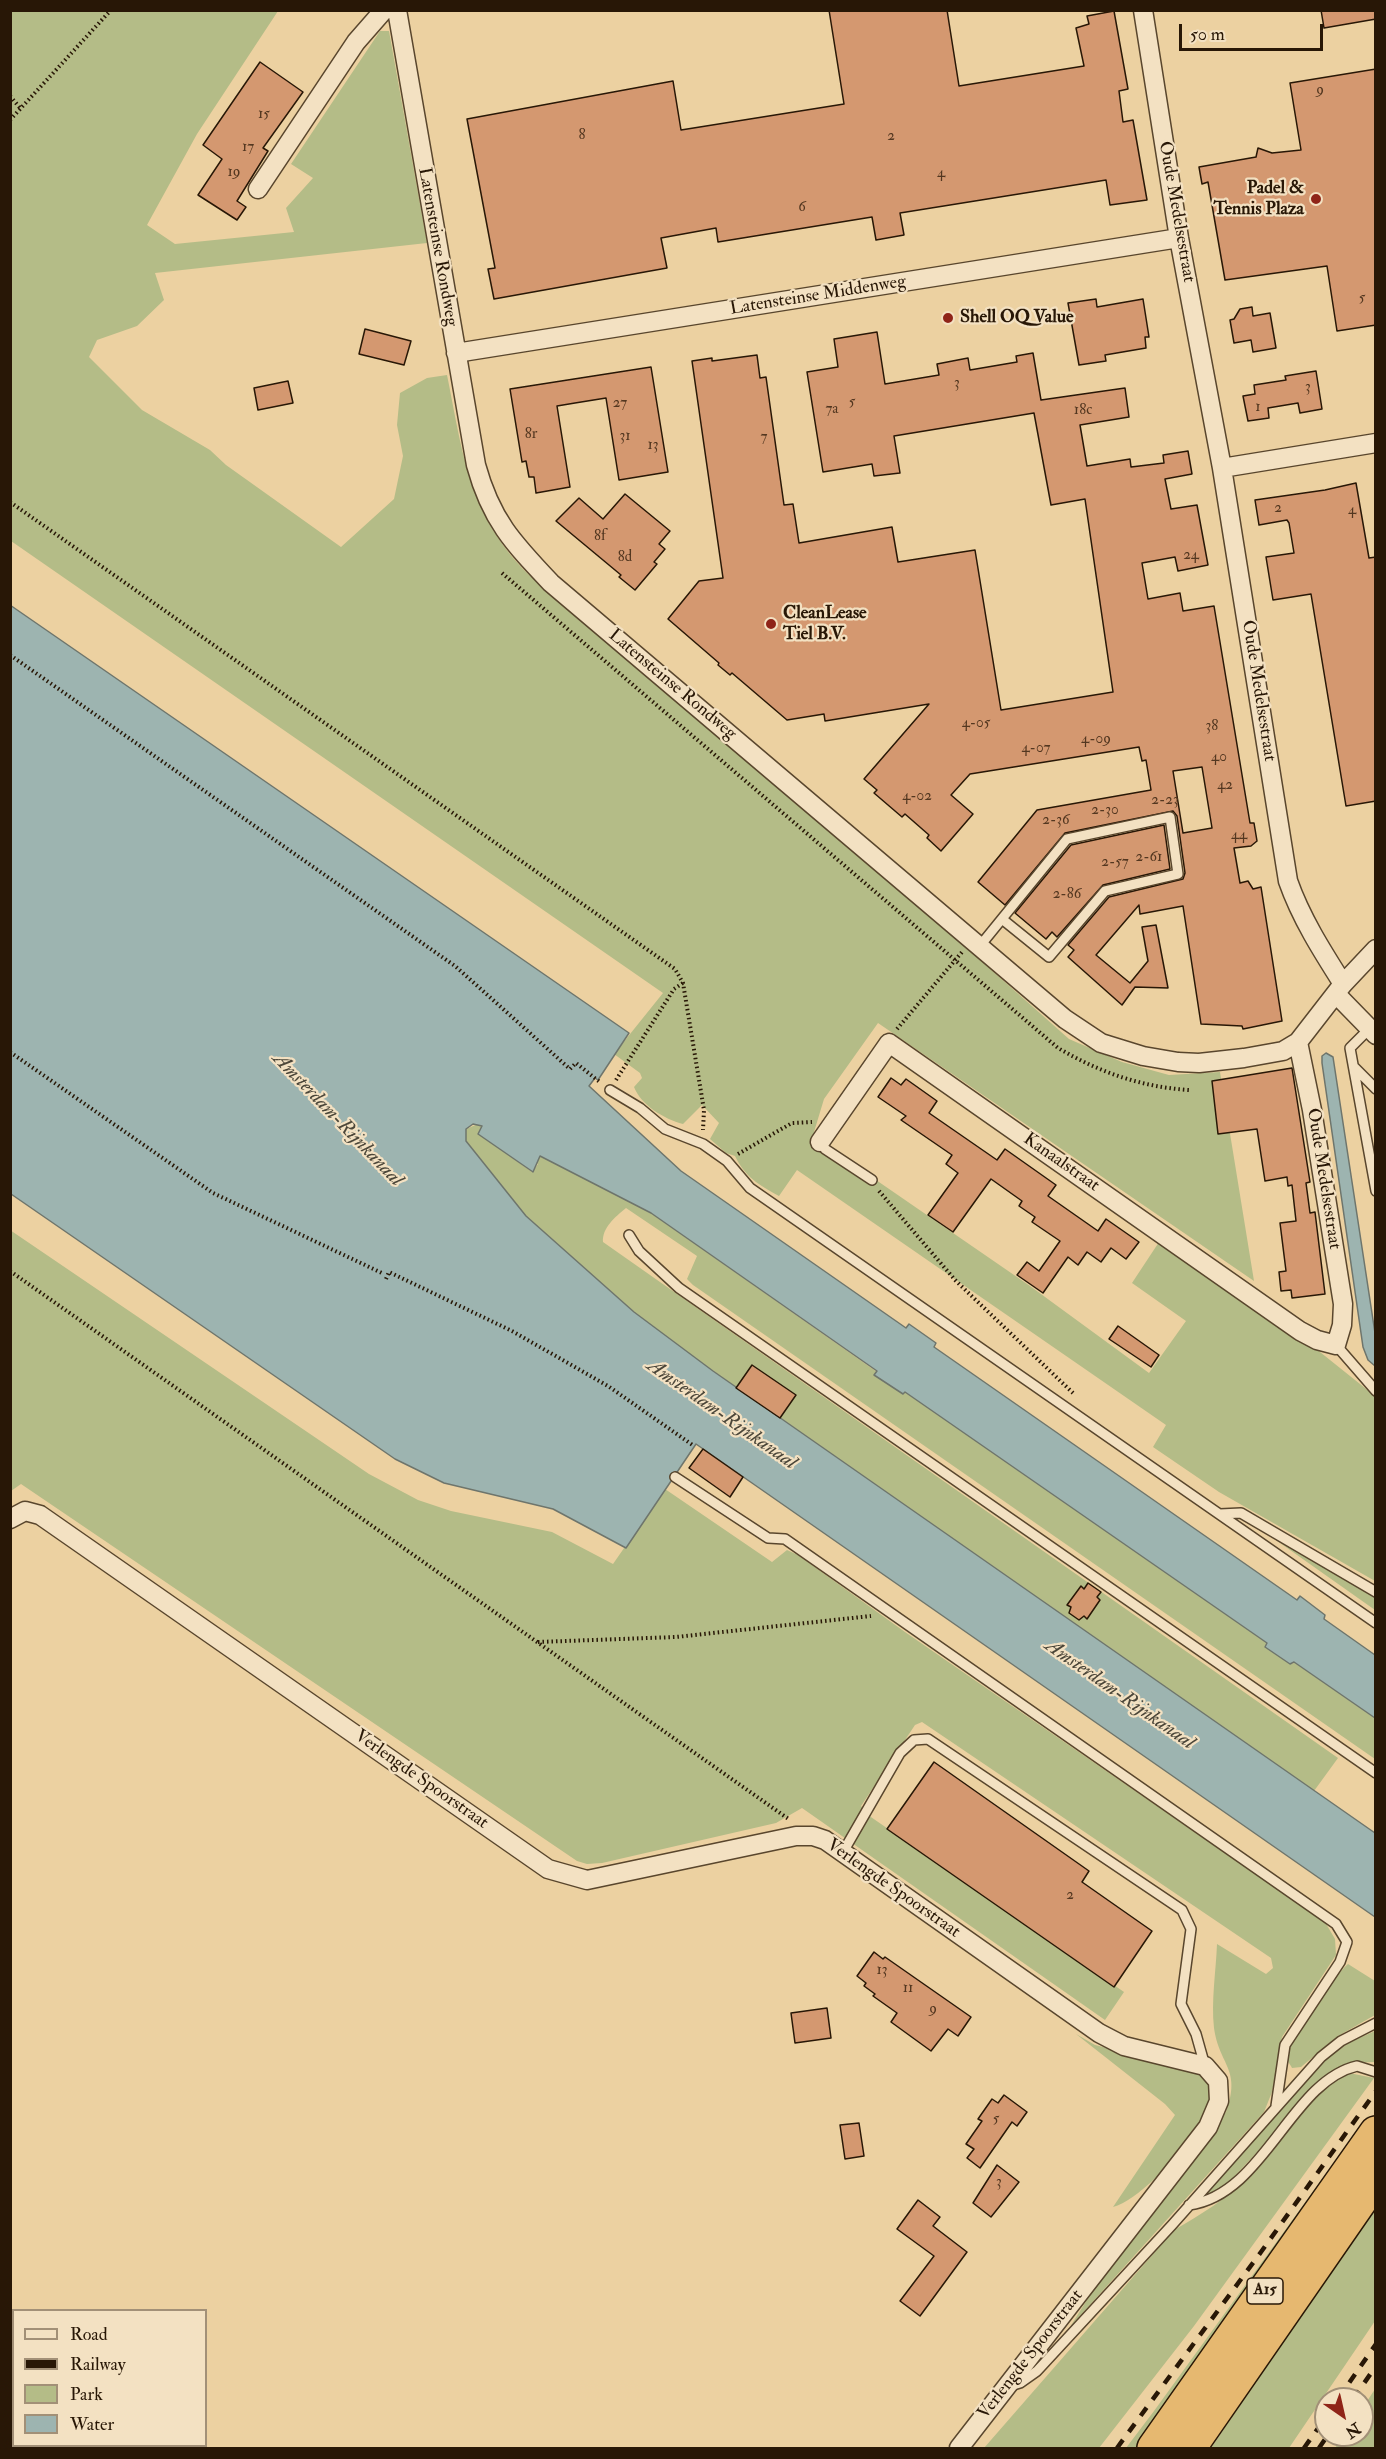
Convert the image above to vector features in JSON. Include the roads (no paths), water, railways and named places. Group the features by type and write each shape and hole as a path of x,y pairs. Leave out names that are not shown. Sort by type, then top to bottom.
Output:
{"highway":[{"name":"A15","path":"1154,2448 1376,2133"},
{"name":"A15","path":"1189,2448 1376,2178"}],"street":[{"path":"258,189 356,42 384,10"},
{"name":"Latensteinse Rondweg","path":"397,10 456,353 482,488 504,531 517,546 551,583 1065,1019 1101,1043 1132,1053 1199,1063 1283,1051 1298,1042"},
{"name":"Oude Medelsestraat","path":"1143,10 1179,238 1222,468 1288,881 1295,902 1339,989 1372,1032"},
{"name":"Latensteinse Middenweg","path":"456,353 1179,238"},
{"path":"1222,468 1376,443"},
{"path":"1298,1042 1339,989 1376,949"},
{"name":"Kanaalstraat","path":"820,1142 889,1042 1300,1331 1317,1340 1336,1345"},
{"name":"Oude Medelsestraat","path":"1298,1042 1312,1110 1343,1304 1342,1325 1336,1345"},
{"name":"Verlengde Spoorstraat","path":"10,1519 25,1511 40,1515 548,1869 587,1880 796,1836 813,1836 825,1840 843,1852 1099,2033 1124,2046 1204,2066 1218,2081 1219,2101 1208,2127 959,2448"}],"lane":[{"path":"976,944 1002,919 1067,838 1170,817 1178,874 1105,891 1049,957 1002,919"},
{"path":"1372,1032 1350,1048 1373,1160 1376,1191"},
{"path":"1353,1066 1376,1089"},
{"path":"610,1090 640,1108 665,1129 703,1144 727,1161 750,1188 1376,1623"},
{"path":"820,1142 825,1149 872,1180"},
{"path":"629,1235 639,1251 679,1288 1376,1773"},
{"path":"1336,1345 1376,1391"},
{"path":"675,1477 768,1538 785,1539 1336,1924 1347,1942 1340,1962 1285,2045 1276,2106"},
{"path":"1220,1514 1241,1513 1376,1592"},
{"path":"843,1852 900,1754 914,1740 928,1739 1182,1910 1191,1929 1180,2004 1196,2034 1204,2066"},
{"path":"1005,2387 1020,2383 1037,2371 1321,2057 1341,2041 1376,2023"},
{"path":"1189,2205 1207,2203 1222,2195 1246,2174 1319,2089 1333,2076 1357,2066 1376,2072"}],"water":[{"name":"Amsterdam-Rijnkanaal","path":"10,605 629,1033 598,1080 595,1078 589,1086 681,1171 906,1328 909,1324 936,1343 934,1347 1297,1600 1300,1596 1325,1615 1324,1619 1375,1655 1375,1718 1294,1662 1290,1664 1265,1647 1267,1643 905,1392 903,1394 874,1375 877,1371 651,1213 540,1156 533,1172 478,1134 482,1126 473,1124 466,1129 466,1141 526,1216 634,1312 713,1371 1375,1833 1375,1917 696,1444 626,1548 553,1509 444,1483 395,1459 11,1194"},
{"path":"1326,1053 1333,1057 1375,1333 1375,1366 1368,1360 1363,1347 1322,1063 1322,1056"}],"railway":[{"path":"1117,2448 1376,2091"},
{"path":"1346,2387 1376,2344"},
{"path":"1361,2387 1376,2366"},
{"path":"1304,2448 1314,2434"}],"place":[{"name":"Padel & Tennis Plaza","path":"1316,199"},
{"name":"Shell OQ Value","path":"948,318"},
{"name":"CleanLease Tiel B.V.","path":"771,624"}]}
